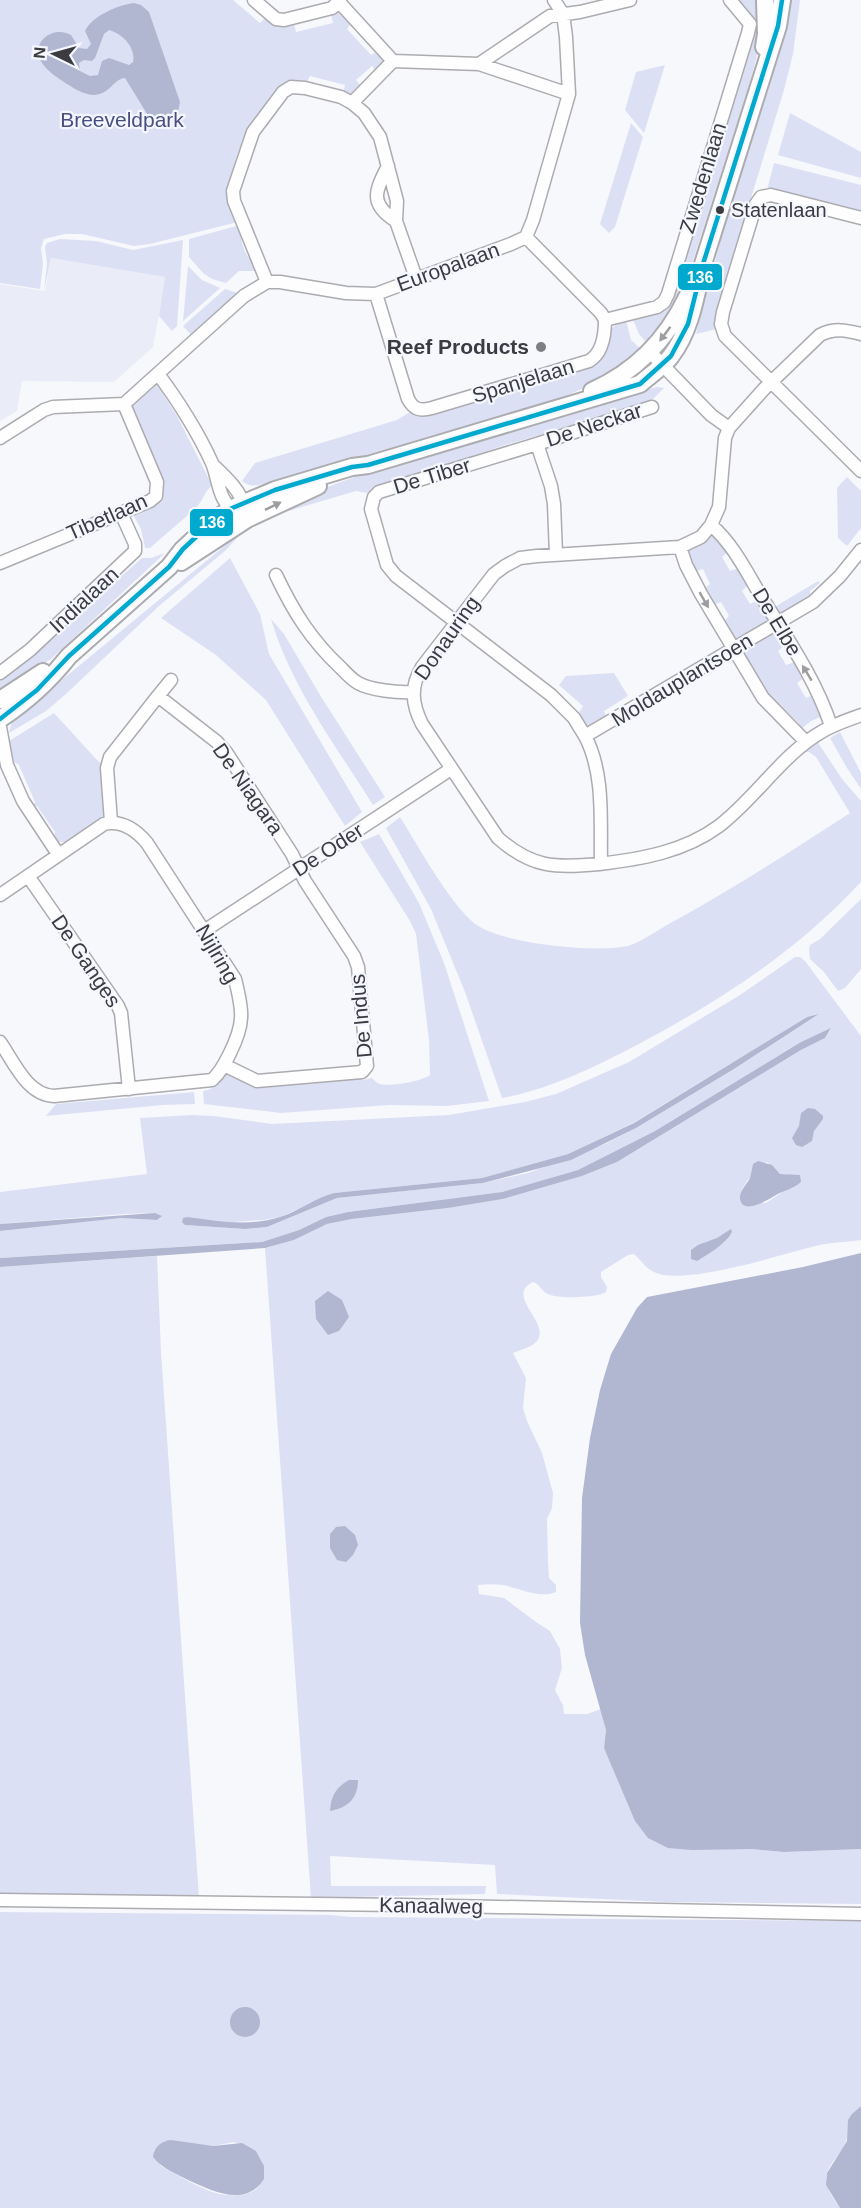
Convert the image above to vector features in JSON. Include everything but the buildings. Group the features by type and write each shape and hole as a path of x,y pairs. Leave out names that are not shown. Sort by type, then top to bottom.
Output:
{"main road":[{"path":"758,86 766,34 765,0"},
{"path":"0,700 69,656 169,567 190,543 237,505 275,490 352,467 368,465 640,384 663,365 672,356 685,331 694,304 703,264 778,26 782,0"},
{"path":"547,410 597,388 630,369 650,352 679,314 703,264"},
{"path":"169,567 189,558 247,519 318,486 355,473 368,465"},
{"path":"0,719 18,707 58,670 69,656"}],"street":[{"path":"254,0 276,19 284,20 332,8 340,1 393,61 479,64 569,94"},
{"name":"Europalaan","path":"267,282 346,293 376,294 526,237 533,220 569,94 563,15 554,0"},
{"path":"479,64 549,16 630,0"},
{"name":"Zwedenlaan","path":"605,320 657,307 664,302 668,294 750,24 730,0"},
{"path":"352,103 393,61"},
{"path":"0,438 53,407 124,404 244,296 267,282 234,201 233,191 253,132 283,92 291,87 341,97 352,103 364,113 380,137 397,201 396,221 416,278"},
{"path":"388,166 380,181 376,196 382,212 396,221"},
{"path":"861,218 771,195 761,197 756,204 721,324 725,336 861,471"},
{"path":"526,237 601,313 605,320"},
{"name":"Spanjelaan","path":"376,294 408,399 412,406 424,410 589,361 597,356 600,349 605,332 605,320"},
{"path":"711,525 719,507 725,438 729,428 772,381 820,335 840,330 861,334"},
{"path":"650,352 711,414 729,428"},
{"path":"158,374 172,392 213,464 231,482 237,505 247,519"},
{"name":"Tibetlaan","path":"0,562 150,501 156,496 157,483 124,404"},
{"name":"De Neckar","path":"537,444 652,407"},
{"path":"537,444 551,486 556,554"},
{"name":"De Tiber","path":"455,623 396,576 387,565 371,509 374,497 379,492 537,444"},
{"name":"Indialaan","path":"0,673 30,650 135,551 135,544 121,513"},
{"name":"Donauring","path":"711,525 701,537 680,547 520,558 505,566 487,582 422,667 416,678 413,692 415,710 451,769 498,838 513,851 532,862 554,866 601,863 658,854 696,840 717,827 806,742 831,726 861,716"},
{"name":"De Elbe","path":"711,525 725,537 820,695 831,726"},
{"path":"680,547 686,565 733,650 763,698 806,742"},
{"name":"Moldauplantsoen","path":"585,736 813,602 861,550"},
{"path":"276,575 304,628 324,653 347,674 359,684 398,693 413,692"},
{"path":"455,623 564,707 585,736 593,751 597,768 601,863"},
{"path":"0,895 58,854 104,824 111,822 107,768 110,757 171,680"},
{"name":"De Niagara","path":"158,696 217,742 292,854 299,869"},
{"path":"0,727 4,761 23,801 58,854"},
{"name":"De Oder","path":"204,931 451,769"},
{"name":"Nijlring","path":"0,1042 32,1089 40,1094 54,1096 212,1080 224,1065 242,1026 235,979 147,843 136,832 121,824 111,822"},
{"name":"De Indus","path":"224,1065 257,1081 362,1072 367,1066 358,967 354,956 299,869"},
{"name":"De Ganges","path":"28,876 118,1006 121,1013 129,1089"},
{"name":"Kanaalweg","path":"0,1900 861,1914"}],"shaded area":[{"path":"128,4 141,5 149,12 180,102 178,112 166,122 155,121 149,117 125,78 99,94 86,94 53,75 44,66 39,55 41,42 45,37 57,32 71,35 79,48 87,49 91,44 85,31 88,26 106,12","holes":["109,30 127,42 132,52 133,62 129,65 109,58 102,61 98,75 90,76 80,71 79,63 84,60 92,61 95,58 104,34"]},
{"path":"51,258 166,277 153,347 114,382 22,381 17,411 0,421 0,284 45,291"},
{"path":"819,1014 636,1128 571,1160 483,1183 337,1198 267,1227 245,1229 185,1225 182,1222 183,1218 187,1217 257,1222 287,1214 334,1193 482,1178 568,1154 634,1123 807,1017"},
{"path":"831,1028 825,1038 801,1050 617,1162 582,1176 503,1199 327,1224 294,1240 265,1248 0,1267 0,1258 262,1242 299,1230 326,1217 348,1212 502,1192 578,1170 655,1131 801,1042"},
{"path":"808,1108 815,1109 823,1116 823,1119 814,1131 812,1141 802,1147 796,1145 792,1138 799,1126 801,1113"},
{"path":"758,1161 772,1165 780,1174 800,1175 801,1182 762,1203 746,1206 740,1199 741,1193 750,1178 753,1164"},
{"path":"155,1213 162,1216 157,1220 121,1218 0,1231 0,1224"},
{"path":"731,1229 732,1232 726,1241 697,1261 691,1259 691,1250"},
{"path":"861,1253 861,1849 784,1852 752,1849 668,1848 648,1838 635,1821 604,1748 606,1730 585,1655 580,1623 582,1498 590,1438 600,1390 611,1354 637,1308 647,1297 803,1267"},
{"path":"328,1291 342,1300 349,1317 339,1331 328,1335 316,1319 315,1301"},
{"path":"345,1526 355,1535 358,1545 346,1562 337,1560 330,1548 330,1534 336,1527"},
{"path":"349,1780 358,1780 354,1797 347,1805 330,1811 335,1792"},
{"path":"245,2007 251,2008 259,2016 259,2028 251,2036 245,2037 239,2036 231,2028 230,2022 231,2016 239,2008"},
{"path":"861,2106 861,2208 840,2208 826,2185 827,2173 847,2141 848,2120"},
{"path":"171,2140 213,2146 242,2143 256,2151 264,2166 264,2179 257,2188 238,2195 228,2195 207,2189 169,2170 153,2157 159,2145"}],"green space":[{"name":"Breeveldpark","path":"0,0 233,0 260,23 267,16 294,23 296,32 333,23 331,13 340,12 352,22 347,29 371,55 379,50 384,61 378,73 372,66 356,80 362,87 352,95 343,94 345,85 310,76 306,84 296,82 244,146 239,149 233,168 238,222 134,246 82,234 65,234 44,239 41,248 43,264 40,289 0,283"},
{"path":"734,0 760,0 760,44 746,97 685,285 674,308 648,344 639,334 632,317 658,310 751,25"},
{"path":"788,0 800,0 793,54 784,90 715,316 717,329 696,334 741,163"},
{"path":"665,65 644,133 625,110 636,72"},
{"path":"790,113 861,152 861,178 778,155"},
{"path":"631,123 643,137 615,227 609,233 600,224"},
{"path":"774,163 861,185 861,214 767,190"},
{"path":"240,225 243,248 259,271 239,271 226,283 212,279 203,273 189,257 189,239"},
{"path":"60,239 96,241 133,250 183,240 177,326 172,331 159,316 165,277 51,258 44,291 47,263 45,247 47,243"},
{"path":"188,266 202,280 220,288 183,321"},
{"path":"225,289 238,293 192,336 183,326"},
{"path":"626,320 631,340 642,350 598,382 554,401 298,478 254,485 242,481 255,463 397,420 410,412 424,415 593,364 603,353 612,328"},
{"path":"156,383 177,416 212,485 196,508 150,548 145,548 141,529 134,516 158,501 164,484 130,405"},
{"path":"657,387 664,388 649,403 505,445 372,489 367,493 356,491 278,514 322,489 376,469"},
{"path":"847,477 861,491 861,528 847,546 838,538 837,488"},
{"path":"245,529 226,550 159,606 66,694 46,711 9,733 12,721"},
{"path":"713,533 729,551 722,557 730,571 739,568 749,584 742,591 750,604 759,600 771,620 736,643 722,623 729,616 721,602 711,606 702,590 710,584 703,569 694,572 686,552 700,545"},
{"path":"165,553 51,659 0,693 0,680 30,657 142,558 151,558"},
{"path":"230,558 260,614 269,654 362,812 345,826 266,700 216,655 161,618"},
{"path":"818,581 820,583 810,591 810,597 783,616 777,614 773,608"},
{"path":"271,619 284,634 385,797 373,805 302,692"},
{"path":"775,629 785,645 778,651 786,665 795,662 805,677 797,683 806,698 815,694 823,716 811,721 800,730 799,723 780,705 775,705 766,696 767,691 753,668 748,667 740,650"},
{"path":"614,673 628,696 604,711 607,719 593,726 586,725 578,714 583,706 559,685 566,676"},
{"path":"54,713 103,765 104,816 65,842 58,842 54,838 55,832 37,806 33,806 35,802 19,765 14,762 9,741"},
{"path":"840,732 861,773 861,789 830,738"},
{"path":"817,741 842,779 861,801 861,882 811,930 784,952 698,1011 588,1069 538,1089 502,1098 465,992 431,909 386,828 400,817 448,893 459,908 480,927 511,938 553,946 614,948 628,946 720,895 850,813 816,757 809,752 804,752"},
{"path":"379,834 419,903 444,963 489,1101 447,1106 389,1105 281,1113 204,1104 203,1091 218,1084 228,1071 253,1085 362,1075 363,1080 372,1078 380,1084 391,1085 414,1081 430,1075 429,1040 416,934 360,842"},
{"path":"861,899 861,969 845,988 838,991 824,972 810,959 810,945 820,939"},
{"path":"795,957 800,957 861,1036 861,1240 820,1245 735,1267 688,1275 654,1272 634,1254 628,1255 601,1272 601,1277 607,1287 606,1292 601,1294 577,1297 553,1296 533,1282 525,1288 523,1295 539,1328 539,1336 533,1345 513,1353 526,1378 523,1408 542,1453 553,1493 552,1508 547,1519 548,1562 549,1578 556,1585 556,1592 536,1594 503,1585 487,1584 478,1585 479,1594 504,1598 550,1631 560,1649 562,1668 555,1690 563,1705 564,1714 587,1714 601,1709 606,1730 604,1748 613,1766 752,1849 784,1852 861,1849 861,1904 666,1902 497,1894 495,1865 330,1856 331,1886 486,1886 485,1894 311,1898 265,1248 294,1240 327,1224 503,1199 582,1176 617,1162 801,1050 825,1038 831,1029 801,1042 655,1131 578,1170 502,1192 348,1212 326,1217 299,1230 262,1242 0,1258 0,1231 121,1218 158,1220 161,1216 155,1213 124,1214 0,1224 0,1192 147,1174 140,1118 214,1116 272,1124 449,1115 525,1102 556,1094 629,1062 740,995","holes":["818,1015 636,1128 605,1144 528,1173 483,1183 337,1198 267,1227 245,1229 185,1225 280,1217 334,1193 482,1178 568,1154 633,1123 807,1017","767,1162 780,1174 788,1174 781,1193 766,1203 740,1201 745,1184"]},
{"path":"194,1092 195,1104 46,1116 56,1104"},
{"path":"157,1256 161,1352 199,1897 0,1894 0,1267"},
{"path":"0,1912 861,1921 861,2106 849,2121 845,2144 826,2178 830,2192 840,2208 0,2208","holes":["166,2141 213,2146 234,2142 256,2151 263,2169 258,2187 249,2193 237,2195 213,2192 161,2166 154,2151"]}],"transit line":[{"name":"136","path":"0,719 37,690 69,656 169,567 183,549 230,509 275,490 352,467 368,465 640,384 671,356 688,324 703,264 778,26 782,0"}],"place":[{"name":"Statenlaan","path":"720,210"},
{"name":"Reef Products","path":"541,347"}]}
